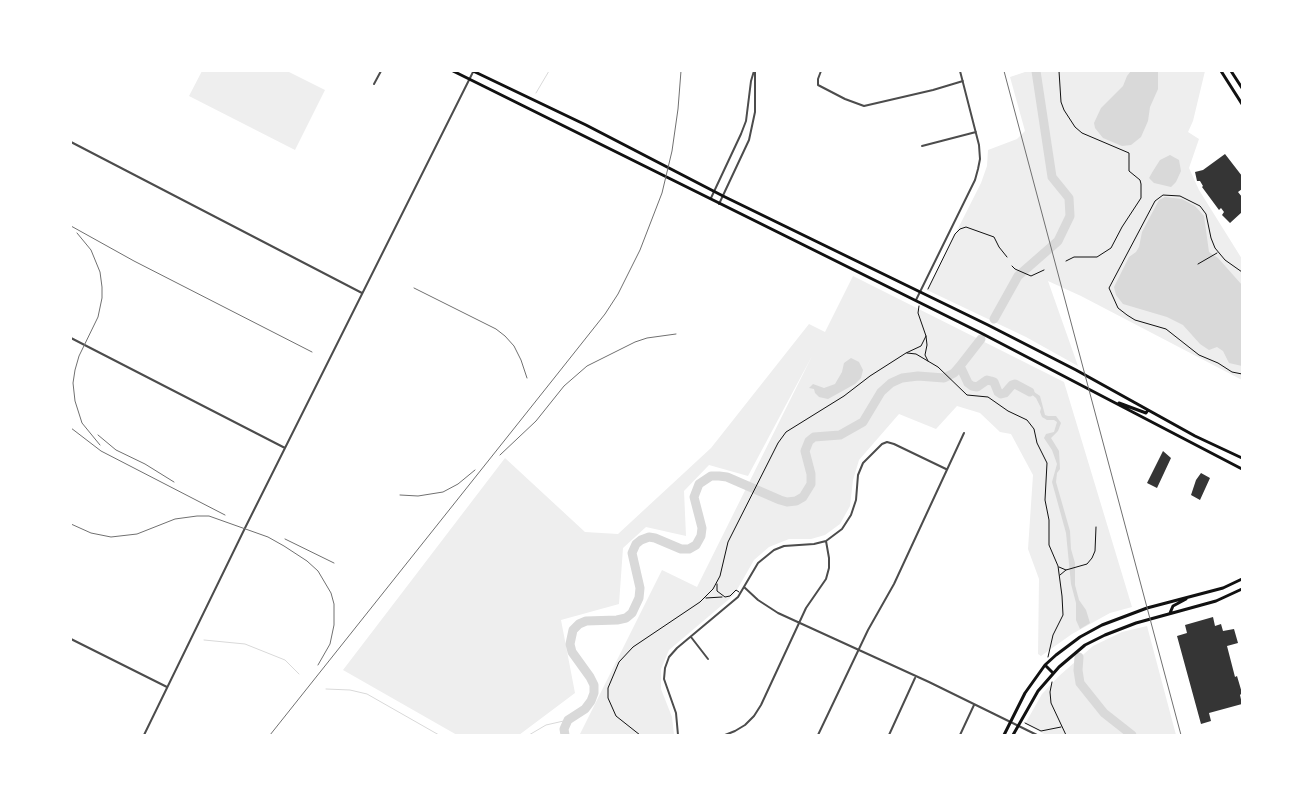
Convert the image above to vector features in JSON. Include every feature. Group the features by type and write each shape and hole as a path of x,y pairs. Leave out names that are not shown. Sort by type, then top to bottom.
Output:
{"main road":[{"path":"453,71 916,301 1242,469"},
{"path":"473,71 586,125 723,196 1068,366 1195,436 1242,458"},
{"path":"1221,71 1240,98 1242,104"},
{"path":"1231,71 1242,88"},
{"path":"1111,401 1146,413 1148,410"},
{"path":"1004,735 1025,693 1045,666 1080,637 1102,625 1147,608 1223,588 1242,579"},
{"path":"1014,735 1034,696 1068,658 1085,645 1105,635 1150,618 1216,601 1242,589"},
{"path":"1170,614 1173,606 1189,597"},
{"path":"1045,666 1053,673"}],"street":[{"path":"374,84 381,71"},
{"path":"144,735 473,71"},
{"path":"710,200 742,134 754,71"},
{"path":"719,204 749,140 753,126 755,112 754,71"},
{"path":"821,71 818,85 845,99 864,106 963,81"},
{"path":"916,301 975,180 980,158 976,132 960,71"},
{"path":"922,146 976,132"},
{"path":"71,142 363,293"},
{"path":"71,338 285,449"},
{"path":"818,735 858,650 894,584 964,432"},
{"path":"678,735 676,713 664,679 669,657 740,593 758,563 774,550 784,546 814,544 826,541 842,529 851,515 856,500 858,475 863,463 882,444 887,442 894,444 946,469"},
{"path":"725,735 740,728 754,716 761,704 806,608 826,579 829,558 826,541"},
{"path":"744,587 768,608 1037,735"},
{"path":"691,637 708,659"},
{"path":"71,639 167,687"},
{"path":"889,735 915,677"},
{"path":"960,735 974,705"}],"path":[{"path":"1059,71 1061,102 1075,127 1082,133 1129,153 1129,171 1142,184 1141,198 1111,248 1097,257 1074,257 1066,261"},
{"path":"1242,272 1225,260 1218,252 1210,238 1206,214 1200,206 1180,196 1160,195 1154,201 1111,284 1110,292 1118,308 1135,320 1166,329 1199,355 1218,363 1232,372 1242,374"},
{"path":"928,289 955,234 963,228 994,236 999,247 1007,257"},
{"path":"1198,264 1218,252"},
{"path":"1012,266 1029,276 1034,276 1044,270"},
{"path":"920,306 918,313 927,345 925,355 930,364"},
{"path":"725,597 717,591 717,584 722,570 726,547 778,443 790,428 844,396 870,376 920,346 926,336"},
{"path":"906,353 916,354 941,370 967,395 988,398 1027,420 1032,425 1037,443 1047,463 1045,500 1049,520 1049,545 1058,566 1063,615 1053,634 1047,656 1050,660"},
{"path":"1060,576 1066,570 1085,566 1092,558 1096,546 1096,528"},
{"path":"1058,566 1066,570"},
{"path":"640,735 616,716 608,698 608,688 618,662 632,647 705,598 717,584"},
{"path":"705,598 730,596 736,590 740,593"},
{"path":"1052,682 1050,692 1051,703 1066,735"},
{"path":"1025,723 1041,730 1062,726"}],"shaded area":[{"path":"202,71 287,71 325,90 295,150 189,96"},
{"path":"1028,71 1205,71 1193,121 1188,132 1199,139 1189,168 1199,190 1242,259 1242,380 1081,296 1048,281 1078,366 1026,337 927,290 981,183 987,166 988,150 1017,139 1025,131 1010,77"},
{"path":"1131,71 1158,71 1158,89 1150,107 1148,121 1141,137 1131,145 1122,146 1103,138 1095,128 1094,123 1101,108 1123,86"},
{"path":"1170,155 1179,160 1181,171 1176,182 1171,187 1154,183 1149,178 1153,171 1160,160"},
{"path":"1165,197 1182,199 1195,206 1204,216 1209,252 1218,258 1242,285 1242,366 1229,363 1223,351 1217,347 1209,350 1200,344 1183,325 1167,317 1123,304 1116,295 1114,287 1129,257 1139,247 1142,232 1159,200"},
{"path":"853,276 1064,382 1132,607 1110,613 1072,634 1041,656 1038,654 1039,579 1028,549 1033,475 1011,434 1000,432 980,413 957,406 936,429 899,414 859,460 853,480 850,506 840,524 825,535 811,539 789,539 769,547 754,560 734,595 669,650 661,669 661,689 672,717 674,735 580,734 662,570 697,587 812,356 748,476 709,465 684,491 686,536 646,527 623,548 619,604 561,620 575,693 519,735 457,735 343,670 505,458 585,532 618,534 711,448 809,324 825,332"},
{"path":"851,358 859,362 863,370 861,378 855,384 828,399 819,397 814,389 809,388 813,384 824,388 835,384 842,372 844,363"},
{"path":"1021,383 1040,396 1045,415 1056,416 1061,423 1058,431 1051,438 1059,451 1060,469 1057,473 1056,482 1070,531 1071,549 1075,563 1075,585 1079,600 1086,610 1090,623 1080,629 1076,620 1076,603 1071,584 1066,533 1052,482 1057,464 1052,450 1044,438 1046,434 1054,432 1057,422 1042,417 1041,408 1036,398 1029,392 1019,389"},
{"path":"1147,626 1176,735 1046,735 1025,724 1042,694 1093,646 1122,632"}],"building":[{"path":"1225,154 1242,176 1242,189 1238,192 1242,197 1242,212 1230,223 1222,215 1224,212 1221,208 1219,210 1202,187 1200,181 1197,181 1195,172 1203,170"},
{"path":"1163,451 1171,458 1157,488 1147,483"},
{"path":"1201,473 1210,478 1200,500 1191,495 1196,480"},
{"path":"1213,617 1215,626 1221,624 1223,631 1234,629 1238,643 1227,646 1235,677 1237,676 1242,693 1240,695 1242,704 1209,713 1211,721 1201,724 1177,636 1187,633 1185,625"}],"waterway":[{"path":"536,93 549,71"},
{"path":"994,319 1018,276 1058,241 1070,216 1069,198 1052,177 1036,71"},
{"path":"981,339 960,366 968,383 977,387 987,380 994,382 998,392 1001,394 1005,393 1015,384 1030,392"},
{"path":"565,735 564,729 568,720 585,709 594,693 594,685 590,677 572,652 570,644 573,630 579,624 586,621 617,620 626,618 632,613 639,598 640,588 632,553 636,544 641,540 649,537 655,538 681,549 689,549 696,545 701,536 702,528 694,497 699,484 711,476 727,477 780,500 787,502 796,501 803,497 811,484 811,474 805,451 809,441 814,437 840,435 863,422 881,392 891,383 902,378 918,376 944,378 954,373 960,366"},
{"path":"204,640 245,644 285,660 299,674"},
{"path":"1079,657 1080,683 1104,713 1132,735"},
{"path":"326,689 350,690 367,694 439,735"},
{"path":"529,735 546,725 568,720"}],"railway":[{"path":"270,735 605,314 618,294 640,250 662,193 672,151 681,71"},
{"path":"1004,71 1181,735"},
{"path":"71,226 134,261 312,352"},
{"path":"77,233 91,250 100,272 102,298 98,317 79,356 73,383 75,401 82,423 100,445"},
{"path":"414,288 496,329 505,336 514,346 527,378"},
{"path":"500,455 536,421 564,386 587,366 635,342 647,338 676,334"},
{"path":"71,428 101,451 225,515"},
{"path":"98,435 116,450 145,464 174,482"},
{"path":"400,495 418,496 443,492 458,484 475,470"},
{"path":"71,524 91,533 111,537 137,534 175,519 209,516 268,537 284,546 307,561 318,571 331,593 334,604 334,625 330,644 318,665"},
{"path":"285,539 334,563"}]}
